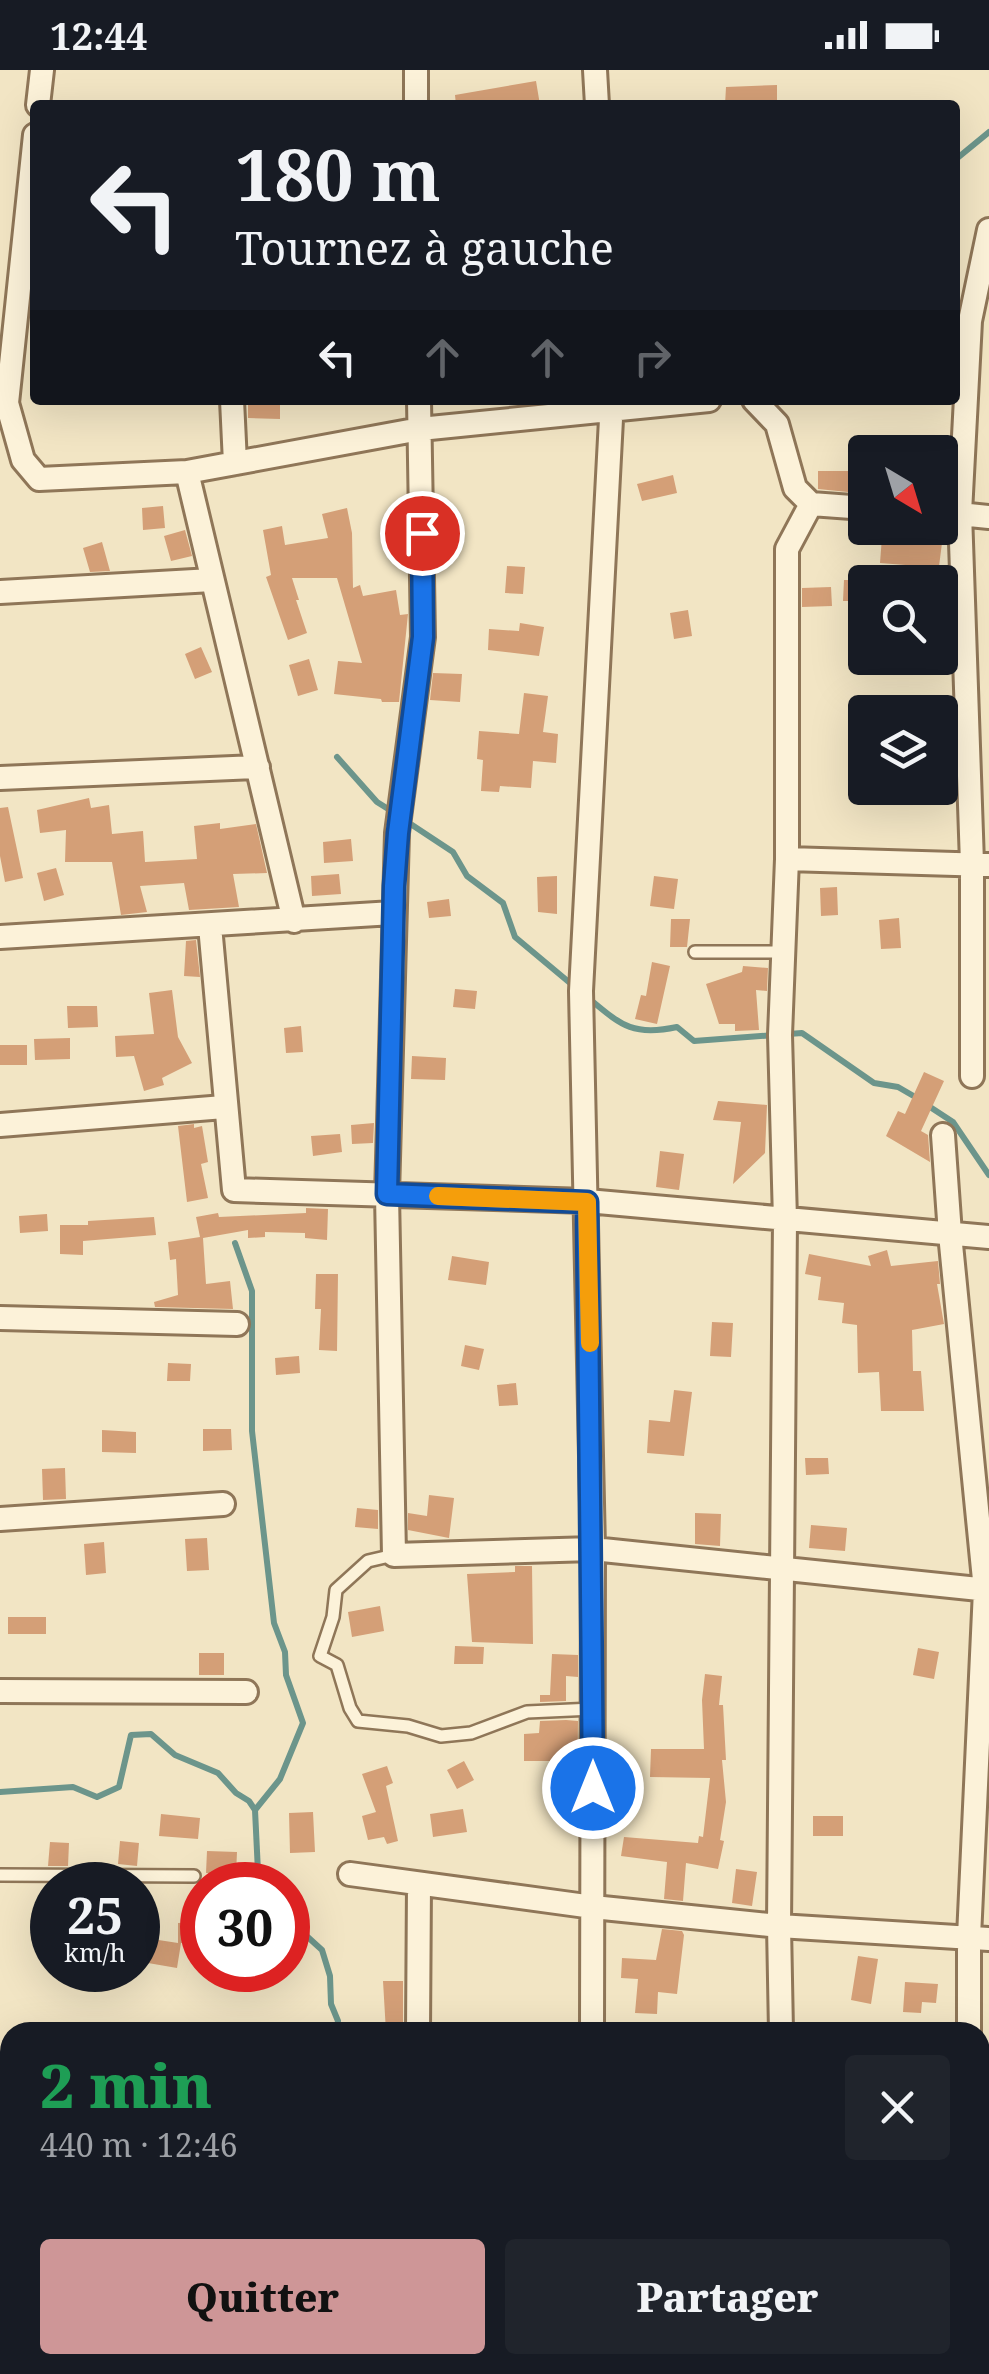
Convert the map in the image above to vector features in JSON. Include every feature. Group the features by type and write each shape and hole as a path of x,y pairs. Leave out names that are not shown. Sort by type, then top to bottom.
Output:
{"street":[{"path":"39,100 42,70"},
{"path":"416,70 416,100"},
{"path":"595,70 597,100"},
{"path":"30,179 4,403 24,460 39,479 187,472 420,429 604,405"},
{"path":"958,439 971,321 989,230"},
{"path":"232,405 234,464"},
{"path":"419,405 423,637 393,913 387,1194 394,1556 593,1548 987,1590"},
{"path":"592,2022 593,1548 580,992 612,405"},
{"path":"760,405 777,424 795,488 810,504 848,507"},
{"path":"187,472 294,921"},
{"path":"781,2022 786,1220 780,1036 787,858 786,549 810,504"},
{"path":"958,513 989,517"},
{"path":"953,545 980,864 972,1076"},
{"path":"0,592 212,580"},
{"path":"0,778 258,767"},
{"path":"787,858 980,864"},
{"path":"0,937 393,913"},
{"path":"210,926 234,1190 587,1202 989,1237"},
{"path":"0,1126 224,1107"},
{"path":"944,1135 950,1234 987,1590 979,1938 970,2022"},
{"path":"0,1318 238,1324"},
{"path":"0,1520 223,1504"},
{"path":"0,1692 246,1692"},
{"path":"350,1874 593,1907 779,1926 979,1938"},
{"path":"418,1884 418,2022"}],"lane":[{"path":"695,952 784,952"},
{"path":"394,1556 368,1562 336,1590 333,1618 320,1656 337,1666 358,1721 408,1726 442,1736 471,1733 527,1712 593,1709"},
{"path":"0,1875 180,1876"}],"building":[{"path":"536,81 539,100 456,100 455,95"},
{"path":"777,85 777,100 725,100 726,87"},
{"path":"248,405 280,405 280,419 248,418"},
{"path":"818,471 848,471 848,492 818,489"},
{"path":"673,475 677,493 642,501 637,484"},
{"path":"163,506 165,528 143,530 142,508"},
{"path":"347,508 352,533 353,588 360,585 363,596 396,590 400,615 408,614 399,702 334,694 338,661 362,663 337,578 292,578 307,633 288,640 266,577 271,575 263,530 282,526 285,545 328,538 322,514"},
{"path":"185,530 192,556 171,561 164,536"},
{"path":"102,542 110,571 90,572 83,548"},
{"path":"881,545 942,545 939,565 880,563"},
{"path":"507,566 525,567 523,594 505,593"},
{"path":"844,580 848,580 848,601 843,601"},
{"path":"831,587 832,606 802,607 802,588"},
{"path":"688,610 692,636 674,639 670,613"},
{"path":"520,623 544,627 539,656 488,650 489,629 519,631"},
{"path":"201,647 212,672 195,679 185,654"},
{"path":"309,659 318,690 298,696 289,665"},
{"path":"433,673 462,674 460,702 430,700"},
{"path":"524,693 548,696 543,732 558,734 556,763 533,761 531,788 500,786 499,792 481,791 483,760 477,759 479,731 519,734"},
{"path":"89,798 91,808 109,805 112,834 143,831 145,862 197,859 194,826 220,823 220,829 256,824 267,873 233,874 239,907 189,910 184,883 140,886 147,912 121,915 112,862 65,862 66,830 40,833 37,810"},
{"path":"8,807 23,878 5,882 0,856 0,808"},
{"path":"351,839 353,861 324,863 323,842"},
{"path":"56,868 64,895 44,901 37,873"},
{"path":"339,874 341,894 312,896 311,876"},
{"path":"557,876 557,914 538,912 537,877"},
{"path":"654,876 678,879 674,909 650,906"},
{"path":"837,887 838,915 821,916 820,888"},
{"path":"449,899 451,916 429,918 427,902"},
{"path":"899,918 901,948 881,949 879,920"},
{"path":"671,919 690,919 687,947 670,947"},
{"path":"196,940 200,977 184,976 186,941"},
{"path":"652,962 670,966 657,1024 635,1019 641,995 646,996"},
{"path":"743,966 768,968 767,991 756,990 759,1030 735,1031 735,1024 719,1024 706,984 742,972"},
{"path":"455,989 477,991 475,1009 453,1007"},
{"path":"172,990 178,1037 192,1063 162,1078 164,1085 144,1091 134,1056 116,1057 115,1036 154,1034 149,993"},
{"path":"67,1006 97,1006 98,1027 68,1028"},
{"path":"301,1026 303,1052 286,1053 284,1028"},
{"path":"70,1038 70,1059 35,1060 34,1039"},
{"path":"0,1045 27,1045 27,1065 0,1065"},
{"path":"412,1056 446,1058 445,1080 411,1079"},
{"path":"924,1072 944,1081 921,1131 928,1135 930,1162 886,1136 898,1111 905,1114"},
{"path":"718,1101 767,1105 765,1153 733,1184 741,1122 713,1120"},
{"path":"374,1123 373,1143 352,1144 351,1125"},
{"path":"194,1124 194,1128 202,1126 208,1162 201,1164 208,1198 187,1202 178,1126"},
{"path":"340,1134 342,1152 313,1156 311,1136"},
{"path":"660,1151 684,1154 679,1190 656,1187"},
{"path":"306,1208 328,1209 327,1240 305,1238 305,1233 265,1232 265,1237 248,1238 248,1230 203,1238 206,1284 230,1281 233,1309 155,1307 154,1302 178,1295 176,1259 170,1260 168,1242 200,1237 196,1217 218,1213 219,1217 306,1213"},
{"path":"47,1214 48,1231 20,1233 19,1216"},
{"path":"154,1217 156,1235 83,1241 83,1255 60,1254 60,1225"},
{"path":"887,1250 891,1266 938,1261 937,1284 944,1324 912,1330 913,1371 921,1371 924,1411 881,1411 879,1372 858,1373 857,1325 842,1323 844,1303 818,1300 821,1277 805,1274 809,1254 871,1266 868,1256"},
{"path":"452,1256 489,1262 486,1285 448,1280"},
{"path":"316,1274 338,1274 337,1351 319,1350 321,1309 315,1309"},
{"path":"712,1322 733,1323 731,1357 710,1356"},
{"path":"465,1345 484,1349 479,1370 461,1366"},
{"path":"299,1356 300,1373 276,1375 275,1358"},
{"path":"168,1363 191,1364 190,1381 167,1381"},
{"path":"516,1383 518,1405 499,1406 497,1385"},
{"path":"674,1390 692,1392 684,1456 647,1453 649,1420 670,1422"},
{"path":"203,1429 231,1429 232,1450 203,1451"},
{"path":"102,1430 136,1432 136,1453 102,1452"},
{"path":"805,1458 828,1458 829,1474 806,1475"},
{"path":"65,1468 66,1499 43,1500 42,1469"},
{"path":"429,1495 454,1498 449,1538 408,1530 408,1513 427,1516"},
{"path":"357,1508 378,1510 378,1529 355,1527"},
{"path":"695,1513 721,1514 720,1546 695,1544"},
{"path":"811,1525 847,1528 845,1551 809,1548"},
{"path":"207,1538 209,1570 187,1571 185,1539"},
{"path":"104,1542 106,1573 86,1575 84,1544"},
{"path":"515,1566 532,1566 533,1644 472,1642 467,1574 515,1572"},
{"path":"380,1606 384,1631 352,1637 348,1612"},
{"path":"8,1617 46,1617 46,1634 8,1634"},
{"path":"455,1646 484,1647 483,1664 454,1664"},
{"path":"918,1648 939,1652 934,1679 913,1675"},
{"path":"199,1653 224,1653 224,1675 199,1675"},
{"path":"552,1654 578,1655 578,1677 566,1676 566,1701 540,1702 540,1695 550,1695"},
{"path":"705,1674 722,1676 719,1705 723,1705 726,1802 720,1840 724,1841 718,1869 686,1863 683,1901 664,1899 667,1862 621,1856 624,1837 698,1843 699,1836 703,1837 710,1778 650,1777 651,1749 704,1749"},
{"path":"540,1721 578,1721 577,1816 573,1816 573,1824 562,1823 559,1761 524,1761 524,1734 539,1733"},
{"path":"464,1761 474,1780 457,1789 447,1770"},
{"path":"387,1766 393,1783 386,1786 398,1841 387,1844 384,1837 368,1840 362,1816 376,1812 362,1774"},
{"path":"463,1809 467,1832 433,1837 430,1814"},
{"path":"313,1812 315,1852 290,1853 289,1813"},
{"path":"161,1814 200,1818 198,1839 159,1836"},
{"path":"813,1816 843,1816 843,1836 813,1836"},
{"path":"120,1841 139,1843 137,1862 118,1862"},
{"path":"50,1842 69,1843 68,1862 48,1862"},
{"path":"207,1851 237,1852 237,1862 206,1862"},
{"path":"736,1869 757,1872 752,1906 732,1903"},
{"path":"180,1923 177,1968 160,1965 160,1940 178,1943"},
{"path":"662,1929 682,1931 684,1935 677,1994 658,1992 657,2014 635,2013 638,1979 621,1978 622,1958 656,1960"},
{"path":"858,1956 878,1959 871,2004 851,2000"},
{"path":"383,1981 403,1981 403,2022 385,2022"},
{"path":"905,1982 938,1984 936,2003 922,2002 921,2013 903,2012"}],"waterway":[{"path":"960,156 989,132"},
{"path":"337,757 377,802 393,812"},
{"path":"403,819 453,852 467,876 503,903 515,937 576,988"},
{"path":"586,996 627,1026 648,1030 677,1027 694,1041 802,1033 874,1083 898,1087 917,1098"},
{"path":"927,1105 953,1122 989,1175"},
{"path":"235,1243 252,1291 252,1431 274,1623 303,1723 280,1779 255,1810"},
{"path":"0,1792 73,1787 97,1797 119,1787 131,1735 151,1734 175,1755 218,1773 249,1801 255,1810 258,1862"},
{"path":"310,1939 322,1950 338,2022"}],"slow traffic":[{"path":"438,1196 587,1202 590,1343"}],"route":[{"path":"422,533 423,637 394,886 387,1194 587,1202 593,1788"}]}
